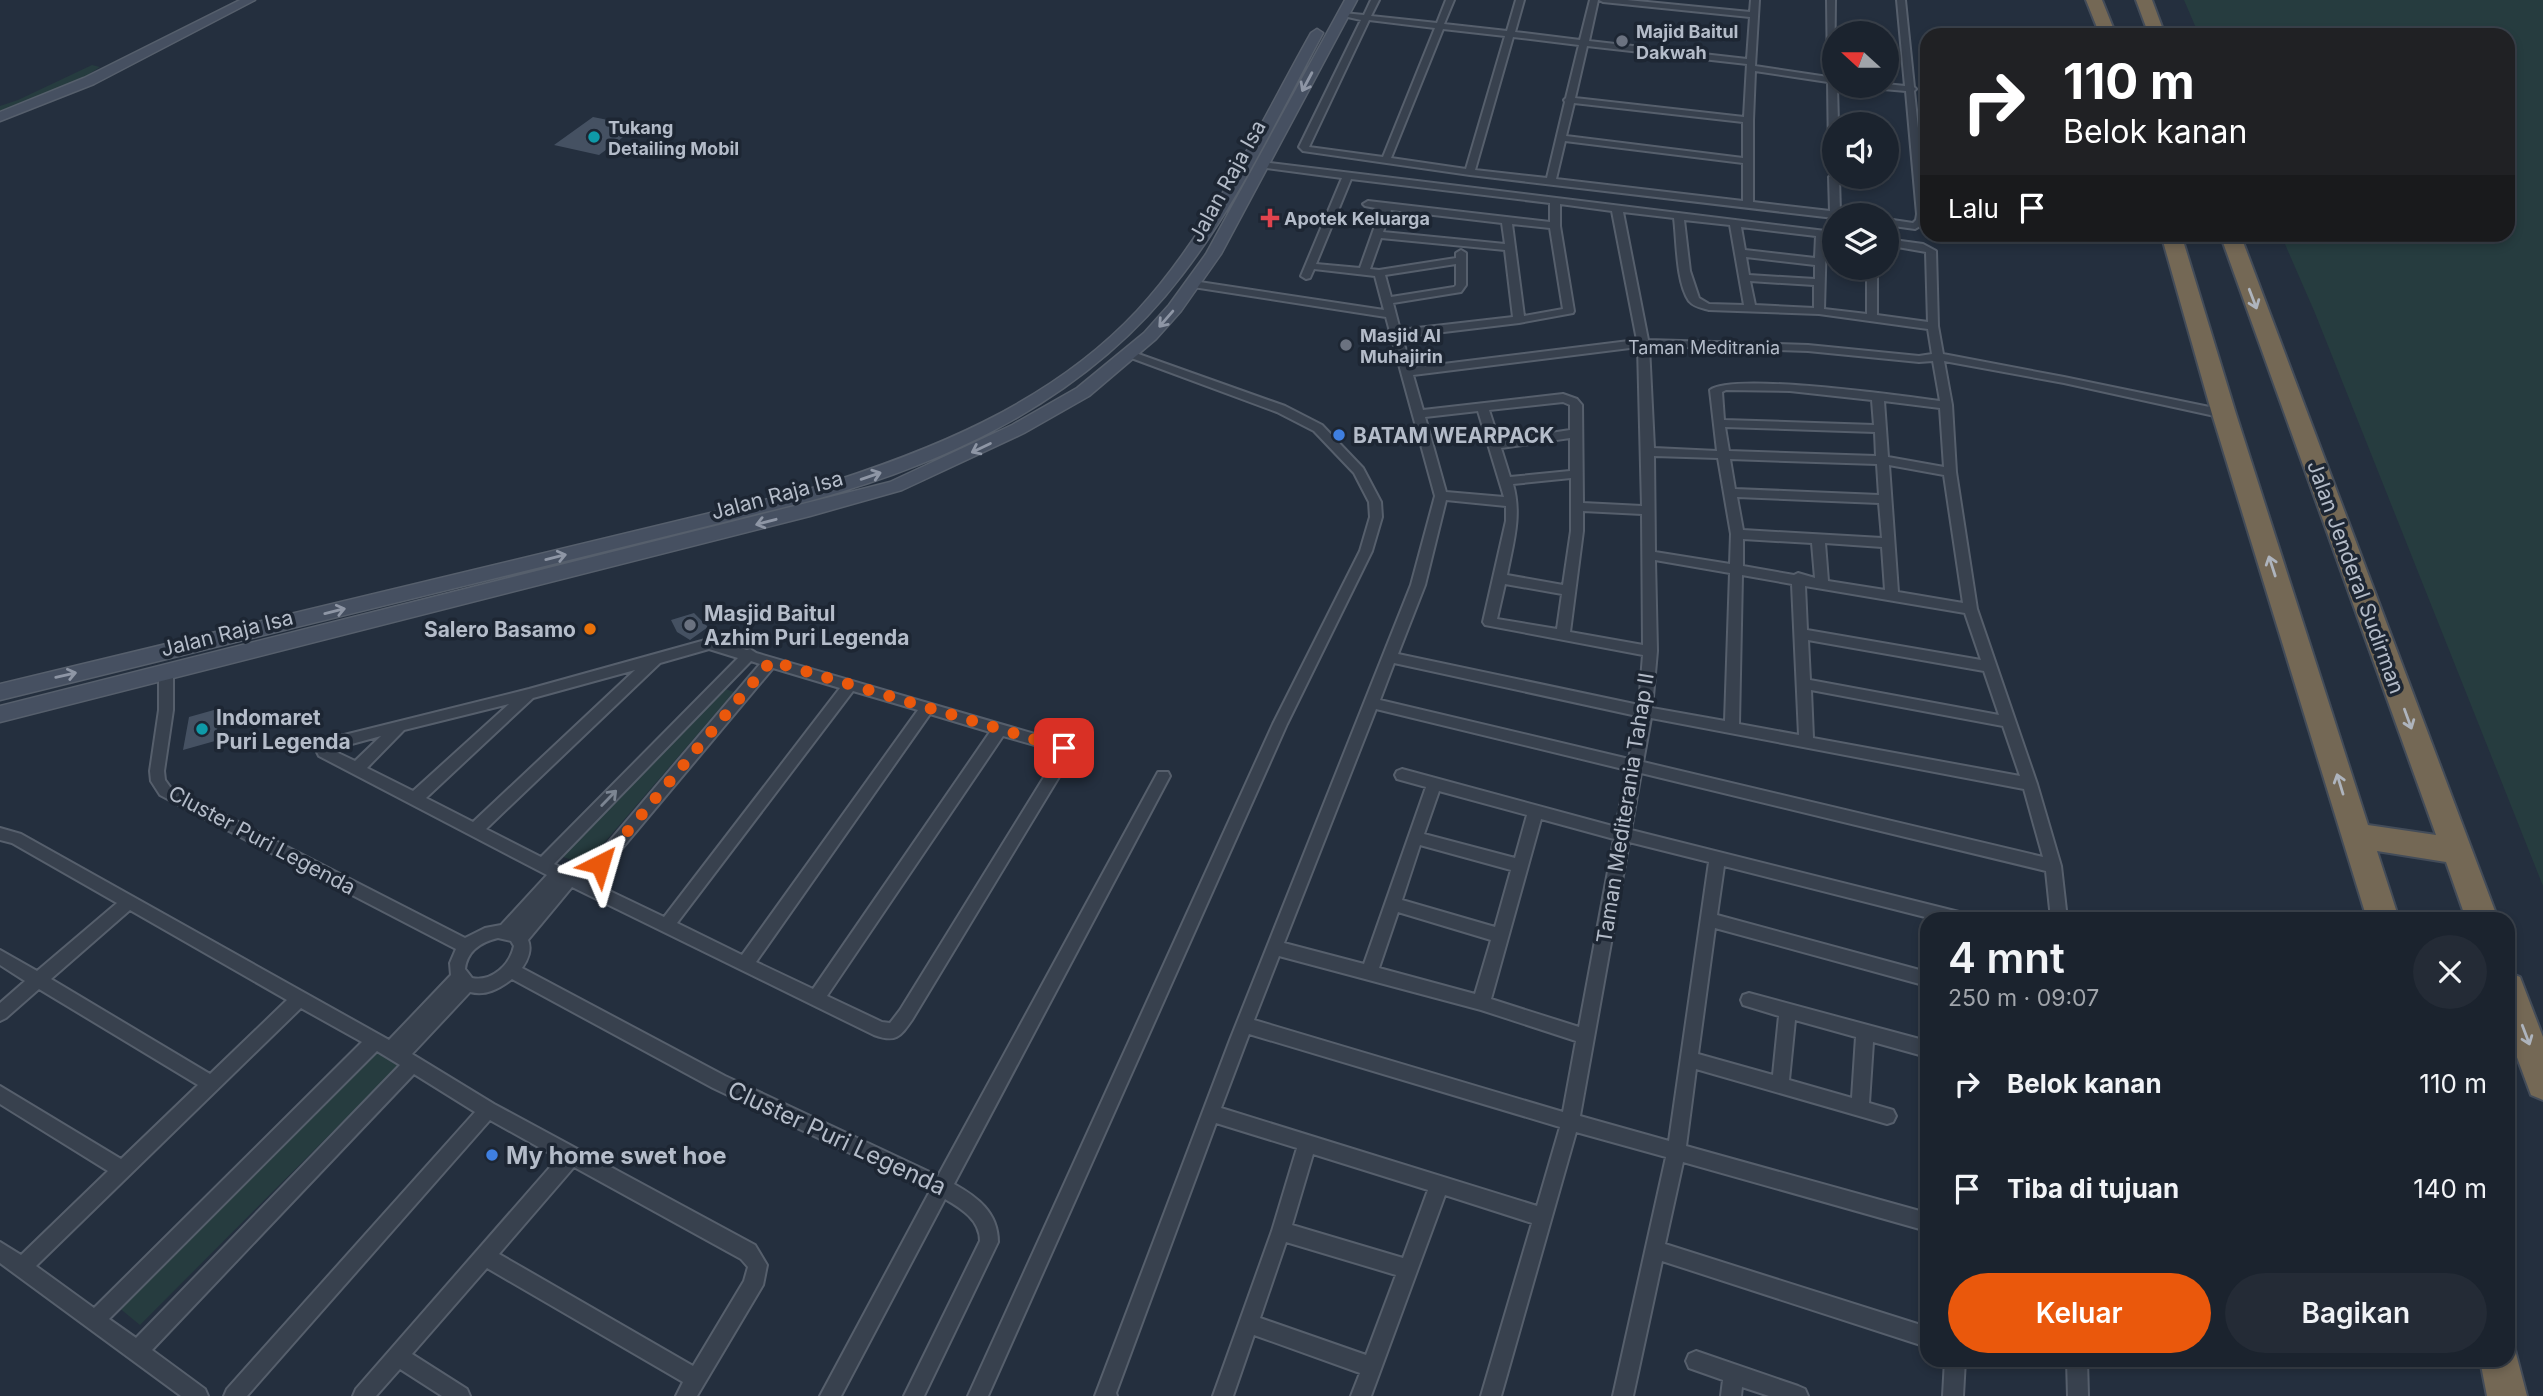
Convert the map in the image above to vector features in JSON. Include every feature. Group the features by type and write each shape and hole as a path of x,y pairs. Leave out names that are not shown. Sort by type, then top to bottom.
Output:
{"highway":[{"path":"2094,0 2105,28"},
{"path":"2144,0 2154,28"},
{"path":"2173,242 2224,414 2380,912"},
{"name":"Jalan Jenderal Sudirman","path":"2233,242 2479,912"},
{"path":"2356,835 2457,851"},
{"path":"2515,1006 2543,1084"},
{"path":"2501,1367 2507,1396"}],"main road":[{"path":"0,115 82,80 240,0"},
{"path":"0,115 89,81 248,0"},
{"name":"Jalan Raja Isa","path":"0,692 809,495 907,463 1012,424 1083,392 1150,336 1193,284 1262,165 1343,5"},
{"name":"Jalan Raja Isa","path":"0,714 662,550 884,489 953,461 1012,424 1106,349 1177,273 1343,5"}],"street":[{"path":"1375,0 1304,147 1311,151 1822,213"},
{"path":"1386,160 1450,0"},
{"path":"1471,172 1520,0"},
{"path":"1551,182 1568,100 1594,0"},
{"path":"1603,0 1754,15"},
{"path":"1748,205 1748,120 1755,0"},
{"path":"1830,0 1831,21"},
{"path":"1901,0 1912,89 1920,206"},
{"path":"1343,5 1366,18 1751,65 1822,78"},
{"path":"1899,88 1912,89"},
{"path":"1568,100 1748,120"},
{"path":"1561,138 1747,161"},
{"path":"1262,165 1821,233 1819,311"},
{"path":"1348,177 1308,271 1379,273 1462,260"},
{"path":"1397,334 1519,320 1569,311 1555,226 1555,201"},
{"path":"1368,204 1555,226"},
{"path":"1364,272 1387,207"},
{"name":"Taman Mediterania Tahap II","path":"1491,1396 1570,1122 1644,712 1650,650 1648,452 1643,343 1616,209"},
{"path":"1679,216 1689,287 1695,301 1709,307 1819,311 1933,326"},
{"path":"1507,221 1519,320"},
{"path":"1899,224 1915,226 1920,222"},
{"path":"1735,223 1750,309"},
{"path":"1376,234 1509,247"},
{"path":"1193,284 1388,308 1457,290 1461,285 1462,260 1459,243"},
{"path":"1899,244 1923,247 1931,251 1933,326 1946,405 1950,472 1970,608 2030,783 2053,866 2058,912"},
{"path":"1740,253 1820,262"},
{"path":"1107,1396 1105,1395 1244,1025 1418,585 1441,495 1379,273"},
{"path":"1745,278 1820,282"},
{"path":"1871,317 1872,280"},
{"name":"Taman Meditrania","path":"1406,372 1643,343 1808,348 1940,362 2224,414"},
{"path":"978,1396 1280,724 1366,551 1376,517 1375,502 1359,471 1318,428 1280,409 1130,354"},
{"path":"1732,726 1737,534 1726,455 1718,424 1715,396 1720,388 1790,388 1946,405"},
{"path":"1878,397 1892,595"},
{"path":"1418,414 1563,398 1576,405 1577,507 1563,635"},
{"path":"1483,408 1513,502 1512,521 1490,622 1650,650"},
{"path":"1718,424 1881,429"},
{"path":"1494,444 1576,433"},
{"path":"1648,452 1883,460 1950,472"},
{"path":"1506,481 1576,474"},
{"path":"1730,493 1886,499"},
{"path":"1441,495 1513,502"},
{"path":"1577,507 1649,510"},
{"path":"1737,534 1889,543"},
{"path":"1818,539 1822,583"},
{"path":"1649,555 1970,608"},
{"path":"1499,578 1569,590"},
{"path":"1798,578 1806,740"},
{"path":"1802,634 1991,667"},
{"path":"709,644 750,654 1064,748 1064,756 901,1024 894,1031 885,1032 666,926 326,753 325,748 332,744 529,694 709,644"},
{"path":"463,981 457,963 466,946 481,936 512,934 750,654"},
{"path":"1389,657 1644,712 1732,726 2030,783"},
{"path":"475,830 656,658"},
{"path":"564,875 771,661"},
{"name":"Cluster Puri Legenda","path":"166,672 166,709 157,771 158,781 164,791 466,946"},
{"path":"1804,684 2010,722"},
{"path":"666,926 850,685"},
{"path":"415,799 529,694"},
{"path":"1372,703 2053,866"},
{"path":"745,964 927,708"},
{"path":"357,769 400,726"},
{"path":"816,998 1000,728"},
{"path":"1402,775 1620,834 1933,912"},
{"path":"830,1396 1163,776"},
{"path":"1370,973 1434,784"},
{"path":"1481,1003 1536,811"},
{"path":"0,834 16,838 130,901 395,1052 488,1110 754,1257 758,1272 753,1285 692,1387 485,1256"},
{"path":"1416,838 1519,866"},
{"path":"1623,1396 1676,1151 1717,859"},
{"path":"0,1013 130,901"},
{"path":"1393,904 1500,936"},
{"path":"1707,919 1920,977"},
{"path":"463,981 485,985 512,971 520,960 523,948 512,934"},
{"path":"1275,948 1481,1003 1587,1037"},
{"path":"0,957 211,1084"},
{"name":"Cluster Puri Legenda","path":"512,971 719,1082 944,1188 977,1211 984,1219 990,1237 944,1339 914,1396"},
{"path":"138,1350 395,1052 463,981"},
{"path":"22,1266 299,999"},
{"path":"1749,1000 1920,1047"},
{"path":"1780,1086 1788,1011"},
{"path":"1244,1025 1570,1122 1920,1220"},
{"path":"1860,1107 1865,1033"},
{"path":"95,1320 395,1052"},
{"path":"1689,1059 1887,1116"},
{"path":"0,1094 122,1170"},
{"path":"234,1396 488,1110"},
{"path":"1211,1113 1542,1217"},
{"path":"1223,1396 1281,1231 1307,1144"},
{"path":"363,1396 572,1156"},
{"path":"1361,1396 1439,1186"},
{"path":"1281,1231 1407,1269"},
{"path":"1656,1250 1920,1334"},
{"path":"0,1251 198,1396"},
{"path":"1248,1324 1371,1367"},
{"path":"397,1356 460,1396"},
{"path":"1696,1361 1797,1396"},
{"path":"1953,1396 1955,1367"},
{"path":"2077,1367 2078,1396"},
{"path":"1731,1396 1733,1375"}],"green space":[{"path":"2184,0 2543,0 2543,886 2315,313 2284,242 2515,242 2515,28 2196,28"},
{"path":"92,65 100,67 80,80 0,113 0,106"},
{"path":"720,687 734,692 585,865 558,855"},
{"path":"376,1045 402,1062 140,1325 112,1302"}],"building":[{"name":"Tukang Detailing Mobil","path":"593,117 638,126 599,155 554,145"},
{"name":"Masjid Baitul Azhim Puri Legenda","path":"694,613 708,627 690,640 677,632 671,620"},
{"name":"Indomaret Puri Legenda","path":"221,708 215,741 183,750 189,717"}],"place":[{"name":"Majid Baitul Dakwah","path":"1622,41"},
{"name":"Tukang Detailing Mobil","path":"594,137"},
{"name":"Apotek Keluarga","path":"1270,218"},
{"name":"Masjid Al Muhajirin","path":"1346,345"},
{"name":"BATAM WEARPACK","path":"1339,435"},
{"name":"Masjid Baitul Azhim Puri Legenda","path":"690,625"},
{"name":"Salero Basamo","path":"590,629"},
{"name":"Indomaret Puri Legenda","path":"202,729"},
{"name":"My home swet hoe","path":"492,1155"}],"route":[{"path":"600,864 771,661 1064,748"}]}
